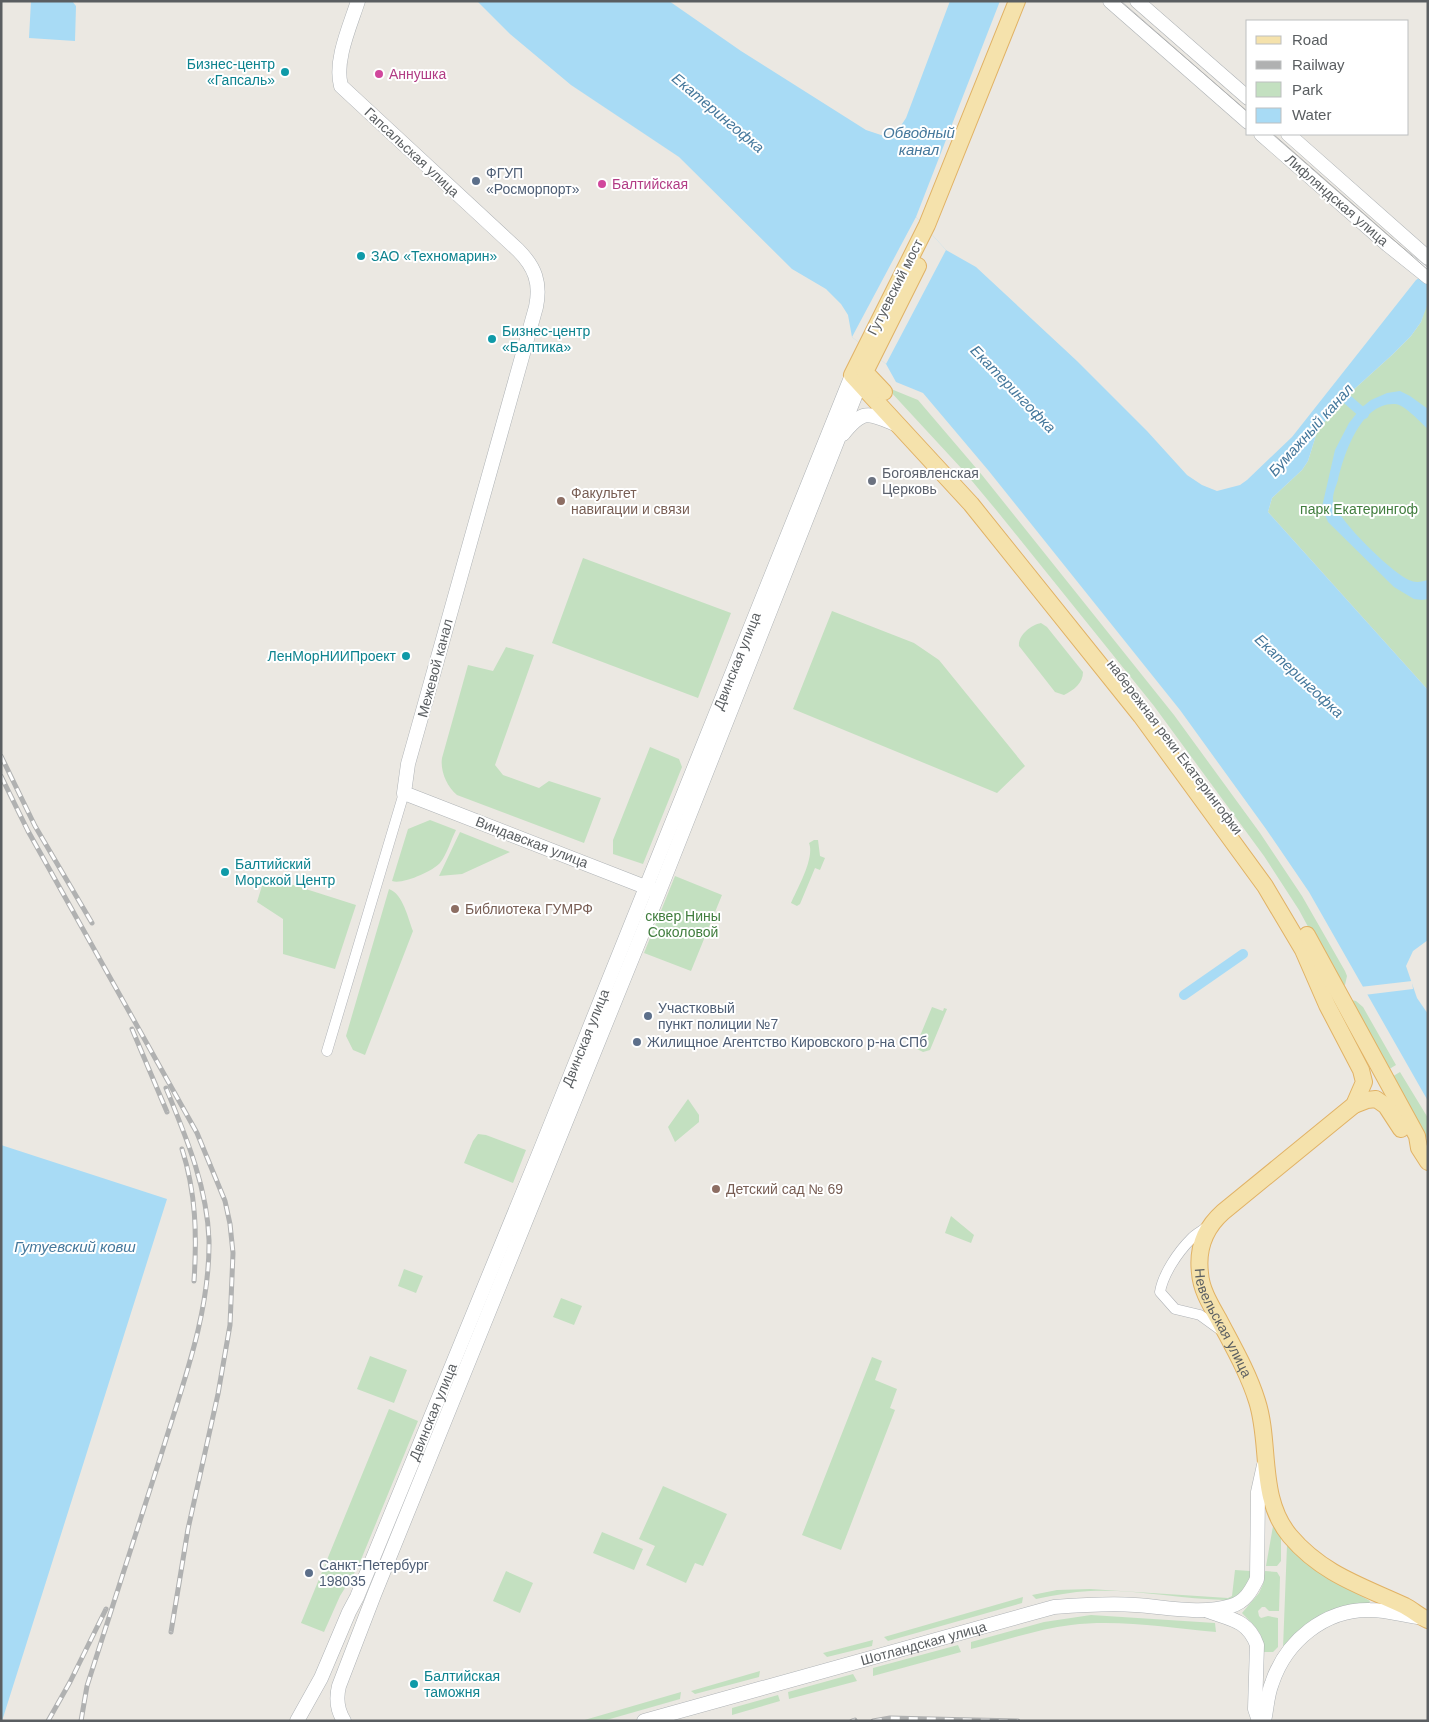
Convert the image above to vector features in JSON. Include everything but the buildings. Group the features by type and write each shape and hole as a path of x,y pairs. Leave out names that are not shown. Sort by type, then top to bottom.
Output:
{"main road":[{"path":"930,229 1017,1"},
{"path":"930,229 1029,1"},
{"name":"Гутуевский мост","path":"868,352 907,291 930,229"},
{"name":"Двинская улица","path":"859,376 868,352"},
{"name":"набережная реки Екатерингофки","path":"859,376 900,427 972,504 1141,716 1223,827 1265,886 1303,950 1327,1005 1361,1070"},
{"name":"набережная реки Екатерингофки","path":"859,376 979,496 1150,710 1231,820 1275,882 1303,929 1417,1136 1419,1148 1428,1162"},
{"name":"Невельская улица","path":"1265,1462 1262,1423 1258,1402 1246,1373 1206,1296 1200,1275 1199,1260 1202,1242 1210,1226 1223,1212 1354,1105 1364,1082 1361,1070"},
{"path":"1354,1105 1376,1099 1391,1112 1408,1141 1419,1148"},
{"path":"1265,1462 1274,1506 1281,1523 1301,1547 1339,1577 1408,1607 1426,1619"}],"street":[{"name":"Гапсальская улица","path":"358,1 340,60 339,78 341,86 518,250 533,267 538,283"},
{"path":"1110,1 1246,120"},
{"path":"1137,1 1246,96"},
{"name":"Лифляндская улица","path":"1262,135 1388,245 1422,259"},
{"name":"Лифляндская улица","path":"1289,135 1422,259"},
{"path":"1422,259 1428,277"},
{"name":"Межевой канал","path":"327,1051 404,793 408,764 536,307 538,283"},
{"name":"Двинская улица","path":"298,1721 321,1678 386,1528 493,1268 653,890 836,442 859,376"},
{"name":"Двинская улица","path":"344,1721 338,1708 337,1695 355,1644 653,890 859,376"},
{"path":"836,442 857,419 864,415 874,416 900,427"},
{"name":"Виндавская улица","path":"404,793 653,890"},
{"path":"1210,1226 1192,1238 1178,1256 1161,1284 1160,1292 1175,1309 1200,1315 1225,1333"},
{"name":"Невельская улица","path":"1207,1610 1232,1605 1244,1599 1252,1590 1257,1579 1258,1492 1265,1462"},
{"name":"Шотландская улица","path":"644,1721 1054,1607 1100,1604 1207,1610"},
{"path":"1207,1610 1242,1624 1253,1635 1257,1645 1255,1709 1259,1721"},
{"path":"1264,1721 1269,1693 1276,1671 1295,1643 1311,1628 1328,1618 1351,1611 1385,1611 1426,1619"}],"green space":[{"name":"парк Екатерингоф","path":"1426,306 1428,306 1428,690 1268,512 1272,498 1302,470 1308,461 1317,432 1340,402 1411,336 1421,322"},
{"path":"891,389 918,400 982,475 1174,715 1260,833 1302,896 1345,971 1347,976 1345,985 1339,984 1299,910 1264,856 1154,706 997,511 962,469 889,390"},
{"path":"583,558 731,613 698,698 552,643"},
{"path":"832,611 914,643 939,660 1025,766 997,793 793,709"},
{"path":"1041,623 1047,627 1083,672 1083,676 1077,686 1064,695 1055,692 1019,646 1023,634 1033,626"},
{"path":"506,647 534,655 495,765 503,775 539,788 549,781 601,798 584,843 457,795 450,788 445,778 442,758 468,665 493,671"},
{"path":"650,747 679,759 682,767 643,864 613,854 613,840"},
{"path":"430,820 456,830 440,863 431,870 417,876 403,881 392,881 408,829"},
{"path":"460,832 510,852 462,874 439,876"},
{"path":"818,840 820,856 825,858 820,870 815,868 800,904 797,906 791,903 808,865 810,857 809,843"},
{"path":"265,876 356,905 335,969 283,954 283,919 257,902"},
{"name":"сквер Нины Соколовой","path":"675,876 722,895 691,971 644,953"},
{"path":"389,889 401,901 413,931 365,1055 353,1050 346,1036"},
{"path":"1347,999 1356,1001 1363,1007 1396,1065 1386,1071"},
{"path":"932,1007 943,1011 944,1008 947,1009 930,1050 923,1052 915,1048"},
{"path":"1400,1072 1428,1118 1428,1140 1390,1078"},
{"path":"688,1099 699,1115 699,1122 675,1142 668,1127"},
{"path":"478,1134 486,1135 526,1150 513,1183 464,1163"},
{"path":"951,1216 974,1235 971,1243 945,1233"},
{"path":"404,1269 423,1276 416,1293 398,1286"},
{"path":"561,1298 582,1306 574,1325 553,1317"},
{"path":"370,1356 407,1370 394,1403 357,1389"},
{"path":"872,1357 882,1361 875,1380 897,1389 890,1408 895,1410 841,1550 802,1535"},
{"path":"389,1409 418,1421 358,1567 340,1596 324,1632 301,1623"},
{"path":"663,1486 727,1514 703,1566 695,1563 686,1583 646,1565 655,1546 639,1539"},
{"path":"1273,1526 1281,1538 1281,1561 1277,1566 1266,1566"},
{"path":"602,1532 643,1549 634,1570 593,1553"},
{"path":"1287,1545 1324,1575 1370,1601 1369,1603 1355,1604 1331,1610 1321,1615 1302,1629 1283,1648"},
{"path":"1235,1570 1251,1571 1250,1576 1246,1586 1240,1593 1226,1600 1107,1591 1076,1592 1036,1599 1032,1595 1057,1590 1090,1589 1228,1598 1232,1596"},
{"path":"506,1571 533,1583 520,1613 493,1601"},
{"path":"1265,1571 1277,1572 1280,1577 1279,1611 1269,1611 1262,1607 1258,1611 1261,1618 1268,1616 1278,1618 1278,1647 1273,1652 1264,1652 1260,1634 1242,1613 1259,1593"},
{"path":"1023,1597 1022,1603 888,1641 884,1637"},
{"path":"1091,1615 1215,1623 1216,1632 1144,1625 1089,1623 1046,1629 971,1649 971,1642 1044,1622"},
{"path":"873,1640 872,1646 827,1657 823,1653"},
{"path":"958,1645 961,1652 873,1676 873,1668"},
{"path":"760,1671 759,1677 695,1694 691,1691"},
{"path":"853,1674 857,1681 789,1699 788,1692"},
{"path":"681,1692 680,1699 603,1721 581,1721"},
{"path":"778,1695 780,1701 732,1715 732,1708"}],"water":[{"path":"31,1 72,1 76,6 75,41 29,38"},
{"path":"477,1 669,1 741,51 866,130 887,137 896,133 906,118 950,1 1000,1 916,217 946,250 976,267 1077,361 1147,431 1187,475 1202,485 1217,491 1240,485 1247,480 1292,437 1416,280 1428,271 1428,303 1421,322 1411,336 1392,355 1340,402 1317,432 1308,461 1302,470 1272,498 1268,512 1428,690 1428,940 1413,951 1406,966 1417,998 1428,1014 1428,1101 1309,892 1266,829 1180,710 988,470 923,393 896,382 886,364 852,337 848,315 841,304 826,289 792,269 679,157 571,85 510,34"},
{"path":"1400,391 1428,409 1428,429 1408,410 1399,405 1383,406 1373,411 1364,420 1350,444 1333,499 1335,507 1352,530 1390,567 1411,581 1428,580 1428,599 1422,600 1414,599 1394,587 1328,522 1322,507 1335,450 1349,423 1361,408 1371,400 1387,393"},
{"name":"Гутуевский ковш","path":"1,1145 167,1199 2,1721 1,1721"}],"pier":[{"path":"916,217 946,250 886,364 852,337"},
{"path":"1412,981 1413,989 1364,995 1360,987"}],"waterway":[{"name":"Бумажный канал","path":"1340,393 1364,414"},
{"path":"1184,995 1243,954"}],"tram line":[{"path":"1120,1 1246,110"},
{"path":"1274,135 1428,270"}],"railway":[{"path":"1,756 35,826 92,923"},
{"path":"1,776 28,831 197,1133 225,1201 230,1224 233,1253 230,1325 218,1394 188,1529 171,1632"},
{"path":"132,1029 167,1112"},
{"path":"81,1721 87,1686 194,1348 205,1294 209,1240 204,1200 194,1162 166,1088"},
{"path":"182,1149 193,1198 194,1281"},
{"path":"48,1721 70,1682 106,1609"},
{"path":"873,1721 890,1718 1018,1721"}],"place":[{"name":"Бизнес-центр «Гапсаль»","path":"285,72"},
{"name":"Аннушка","path":"379,74"},
{"name":"ФГУП «Росморпорт»","path":"476,181"},
{"name":"Балтийская","path":"602,184"},
{"name":"ЗАО «Техномарин»","path":"361,256"},
{"name":"Бизнес-центр «Балтика»","path":"492,339"},
{"name":"Богоявленская Церковь","path":"872,481"},
{"name":"Факультет навигации и связи","path":"561,501"},
{"name":"ЛенМорНИИПроект","path":"406,656"},
{"name":"Балтийский Морской Центр","path":"225,872"},
{"name":"Библиотека ГУМРФ","path":"455,909"},
{"name":"Участковый пункт полиции №7","path":"648,1016"},
{"name":"Жилищное Агентство Кировского р-на СПб","path":"637,1042"},
{"name":"Детский сад № 69","path":"716,1189"},
{"name":"Санкт-Петербург 198035","path":"309,1573"},
{"name":"Балтийская таможня","path":"414,1684"}],"water label":[{"name":"Екатерингофка","path":"718,113"},
{"name":"Обводный канал","path":"919,142"},
{"name":"Екатерингофка","path":"1013,389"},
{"name":"Екатерингофка","path":"1299,676"}]}
